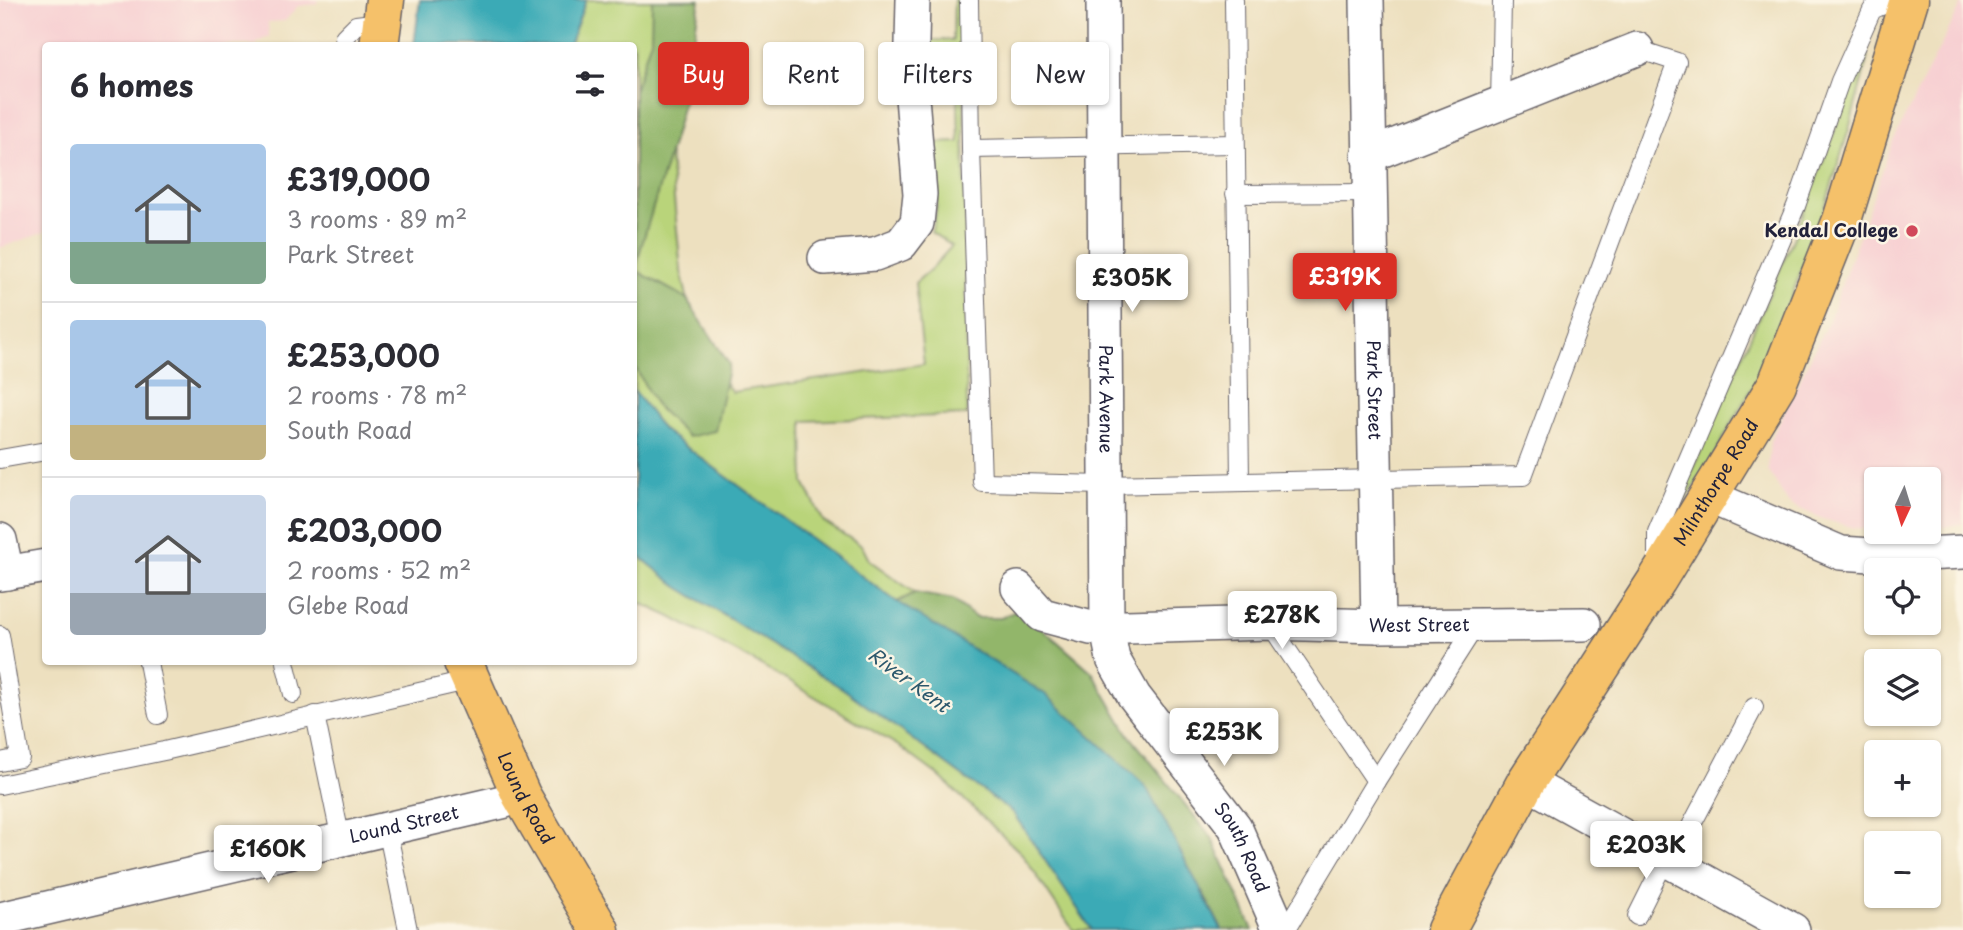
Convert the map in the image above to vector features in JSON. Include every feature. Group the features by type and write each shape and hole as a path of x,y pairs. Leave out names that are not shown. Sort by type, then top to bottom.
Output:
{"main road":[{"name":"Milnthorpe Road","path":"1446,930 1526,782 1657,580 1777,384 1842,220 1896,50 1909,0"},
{"name":"Lound Road","path":"467,671 521,795 592,928"}],"street":[{"path":"825,258 875,254 901,244 917,223 920,194 911,85 913,0"},
{"name":"Park Avenue","path":"1103,0 1107,629"},
{"name":"Park Street","path":"1367,0 1378,625"},
{"path":"1368,156 1637,49"},
{"path":"1709,496 1841,553 1886,556 1963,552"},
{"path":"0,540 3,574 42,567"},
{"name":"West Street","path":"1018,587 1042,615 1091,628 1269,623 1584,624"},
{"name":"South Road","path":"1107,629 1113,659 1134,696 1235,827 1280,930"},
{"path":"1526,782 1793,930"},
{"name":"Lound Street","path":"0,919 502,802 521,795"}],"lane":[{"path":"969,0 982,482 1105,485 1376,477 1523,476 1677,62 1637,49"},
{"path":"1234,0 1240,480"},
{"path":"1500,105 1502,0"},
{"path":"1657,580 1657,532 1796,206 1840,81 1872,10 1894,0"},
{"path":"971,149 1235,144"},
{"path":"1235,194 1369,193"},
{"path":"0,459 42,452"},
{"path":"1269,623 1376,781"},
{"path":"1286,930 1376,781 1476,625"},
{"path":"0,635 20,758 0,762"},
{"path":"149,665 158,715"},
{"path":"286,665 293,694"},
{"path":"0,785 164,751 315,715 467,671"},
{"path":"1637,916 1754,707"},
{"path":"315,715 341,840"},
{"path":"387,829 408,930"}],"shaded area":[{"path":"0,0 318,0 316,4 298,6 285,21 268,22 269,37 257,42 42,42 42,233 0,248"},
{"name":"Kendal College","path":"1963,1 1963,524 1941,527 1941,467 1864,467 1864,529 1823,519 1789,504 1768,470 1770,441 1829,320 1893,141"}],"green space":[{"path":"586,0 694,0 686,42 658,42 658,105 674,105 668,137 681,271 693,322 701,352 732,392 924,364 915,283 952,246 931,232 937,199 932,143 959,142 958,105 964,105 967,415 803,421 804,483 824,522 862,546 869,560 915,593 897,602 663,430 637,395 637,42 570,42"},
{"path":"652,0 700,0 694,42 658,42 658,105 683,105 637,263 637,82 651,39"},
{"path":"954,0 963,0 963,42 928,42 953,40"},
{"path":"1866,35 1868,57 1849,129 1824,210 1784,316 1757,379 1709,464 1668,526 1794,237 1853,83"},
{"path":"637,271 686,298 729,364 715,431 688,437 656,406 637,371"},
{"path":"637,554 678,587 845,690 1013,813 1092,930 1073,930 1022,854 938,775 897,745 761,665 637,601"},
{"path":"915,593 953,600 976,618 1001,618 1020,609 1092,672 1129,735 1212,838 1253,930 1222,930 1203,892 897,602"}],"water":[{"path":"420,0 586,0 570,42 414,42"},
{"name":"River Kent","path":"637,395 663,430 897,602 1045,694 1145,785 1222,930 1092,930 1013,813 845,690 678,587 637,554"}],"place":[{"name":"Kendal College","path":"1912,231"}]}
